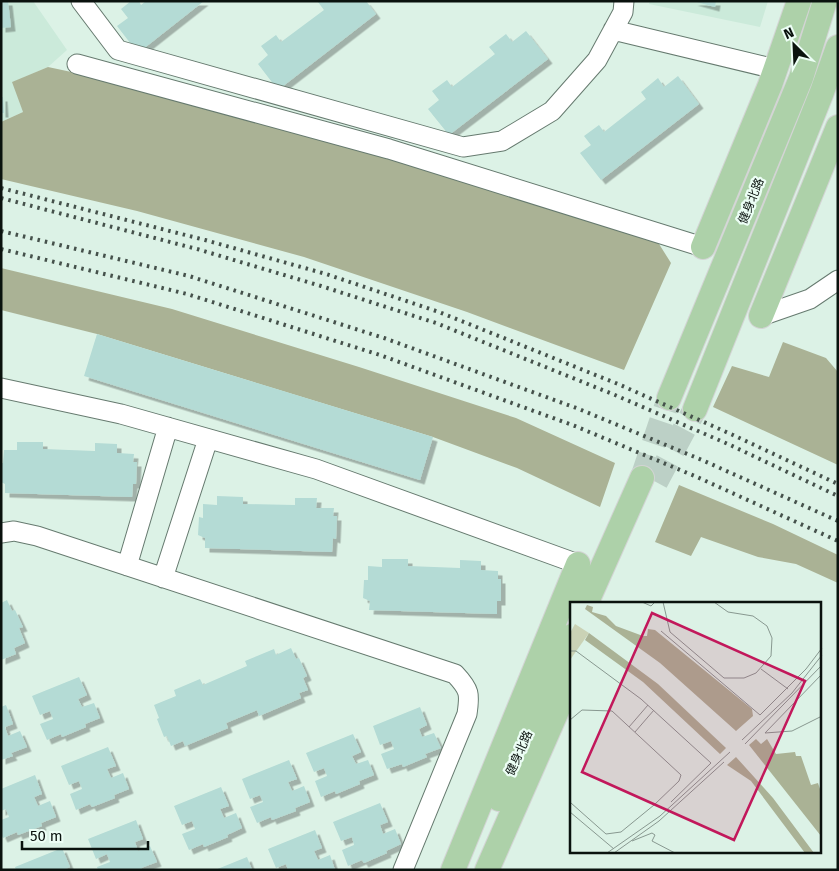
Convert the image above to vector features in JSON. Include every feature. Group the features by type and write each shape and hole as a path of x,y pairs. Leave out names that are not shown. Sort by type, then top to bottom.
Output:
{"main road":[{"path":"703,247 775,69 799,1"},
{"name":"健身北路","path":"669,398 802,78 825,1"},
{"name":"健身北路","path":"695,409 822,92 838,47"},
{"path":"761,316 838,127"},
{"path":"587,602 649,480 604,602"},
{"path":"453,870 578,564"},
{"name":"健身北路","path":"467,870 570,640"},
{"name":"健身北路","path":"487,870 570,682"}],"street":[{"path":"81,1 118,50 462,147 502,141 552,111 597,60 622,12 624,1"},
{"path":"613,30 775,69"},
{"path":"77,64 389,149 703,247"},
{"path":"761,316 810,299 838,280"},
{"path":"1,388 121,414 316,469 578,564"},
{"path":"127,566 168,428"},
{"path":"163,578 208,439"},
{"path":"1,533 14,531 37,536 455,674 464,683 469,697 467,714 403,870"}],"shaded area":[{"path":"1,1 33,1 67,50 48,67 13,82 23,112 1,122"},
{"path":"650,1 768,1 760,27 649,4"},
{"path":"48,67 235,107 654,236 671,263 624,370 467,312 304,257 137,211 1,179 1,122 23,112 12,82"},
{"path":"1,268 172,309 516,418 615,463 600,507 517,468 433,437 97,334 1,310"},
{"path":"783,342 826,358 838,372 838,465 713,407 732,366 769,377"},
{"path":"679,485 773,524 838,555 838,583 796,564 758,557 701,537 691,556 655,542"}],"building":[{"path":"1,1 8,1 11,27 1,28"},
{"path":"131,1 139,1 141,5 146,1 204,1 138,53 117,26 128,18 121,9"},
{"path":"319,1 366,1 376,14 278,90 258,64 268,55 261,46 276,35 281,42 324,10"},
{"path":"693,1 716,1 715,7"},
{"path":"526,31 548,59 449,135 428,109 439,100 432,91 447,80 452,87 495,54 489,47 506,34 512,42"},
{"path":"678,76 699,104 601,180 580,153 591,145 584,136 599,125 604,132 646,99 641,92 658,78 664,87"},
{"path":"1,97 3,97 4,113 1,113"},
{"path":"97,334 433,437 420,480 84,376"},
{"path":"17,442 43,442 43,449 95,451 95,443 117,444 117,453 134,454 133,462 137,462 136,484 133,484 132,497 5,493 5,484 1,482 1,463 3,463 4,450 17,450"},
{"path":"217,496 243,497 243,504 295,505 295,498 317,498 316,508 334,508 333,516 337,516 336,539 333,538 332,552 205,548 205,538 198,535 199,517 203,518 203,504 217,505"},
{"path":"382,559 408,559 408,566 460,568 460,560 481,561 481,570 498,571 498,579 501,579 501,601 497,601 497,614 369,610 370,601 363,598 364,580 368,580 368,566 382,567"},
{"path":"7,600 12,611 15,610 23,627 19,628 25,643 14,648 16,654 1,660 1,603"},
{"path":"291,648 296,659 299,658 307,676 303,678 308,690 299,693 301,698 259,716 257,710 226,723 228,728 185,746 183,741 171,746 167,736 164,737 154,705 176,696 174,690 200,679 203,685 247,666 245,661 274,649 276,655"},
{"path":"79,677 87,695 78,699 82,707 94,703 100,718 85,724 86,727 62,737 61,734 47,740 40,724 53,719 50,711 40,715 32,696"},
{"path":"6,705 13,724 5,727 8,736 20,731 27,747 11,753 13,756 1,760 1,707"},
{"path":"420,707 427,725 419,729 422,737 434,733 441,748 425,754 427,757 403,767 402,764 387,769 381,754 394,749 391,741 380,745 373,726"},
{"path":"353,734 361,752 352,756 356,764 368,760 374,775 359,781 360,784 336,794 335,791 321,797 315,781 327,776 324,768 314,772 306,753"},
{"path":"108,747 116,766 107,769 111,778 123,773 129,789 114,795 115,798 92,807 90,804 76,810 70,794 82,789 79,781 69,785 61,766"},
{"path":"289,760 297,779 288,782 292,791 304,786 310,802 295,808 296,811 272,820 271,817 257,823 250,807 263,802 260,795 250,799 242,779"},
{"path":"35,775 42,794 34,797 38,806 50,801 56,817 41,823 42,826 18,835 17,832 3,838 1,834 1,820 9,817 6,809 1,811 1,789"},
{"path":"221,787 229,806 220,809 224,818 236,813 242,828 227,835 228,837 204,847 203,844 189,850 182,834 195,829 192,821 182,825 174,806"},
{"path":"380,803 388,822 380,825 383,834 395,829 401,844 386,851 387,853 364,863 362,860 348,866 342,850 354,845 352,837 341,841 333,822"},
{"path":"136,820 143,839 135,842 138,851 150,846 157,862 141,868 142,870 98,870 97,867 110,862 107,854 96,859 88,839"},
{"path":"315,830 322,848 314,851 318,860 330,855 335,870 288,870 286,864 276,868 268,849"},
{"path":"62,848 70,867 63,870 16,870 15,867"},
{"path":"247,857 252,870 215,870"}],"tunnel":[{"path":"642,478 669,398"},
{"path":"656,482 695,409"}],"railway":[{"path":"1,188 205,240 326,274 439,312 618,384 838,484"},
{"path":"1,198 197,249 436,323 615,395 728,444 838,496"},
{"path":"1,231 189,276 384,338 579,409 702,460 838,521"},
{"path":"1,249 187,294 380,355 575,426 697,477 838,541"}]}
